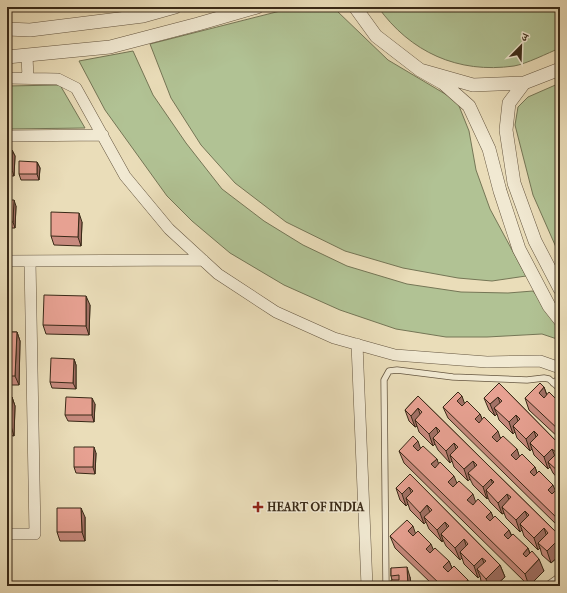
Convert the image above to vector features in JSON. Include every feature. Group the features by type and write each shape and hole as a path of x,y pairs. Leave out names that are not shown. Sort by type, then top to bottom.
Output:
{"street":[{"path":"7,29 30,30 143,16 174,7"},
{"path":"7,57 110,47 257,7"},
{"path":"346,7 357,10 376,36 420,70 443,83 469,106 489,149 500,191 519,249 549,306 560,320"},
{"path":"26,56 28,78"},
{"path":"420,70 473,85 524,83 560,69"},
{"path":"7,78 58,78 76,88 125,176 169,229 218,274 276,312 334,338 395,355 487,362 540,362 560,368"},
{"path":"524,83 509,103 506,130 514,183 535,241 560,289"},
{"path":"7,136 102,135"},
{"path":"7,261 203,260"},
{"path":"7,534 35,534 30,261"},
{"path":"357,344 367,586"}],"lane":[{"path":"386,586 384,380 389,371 397,370 453,377 527,380 544,378 549,379 560,389"},
{"path":"553,383 560,378"},
{"path":"546,586 560,576"}],"green space":[{"path":"378,7 560,7 560,48 531,61 514,66 493,68 455,63 420,48 391,23"},
{"path":"292,8 337,11 388,60 457,101 469,131 476,170 490,209 526,276 492,281 458,278 403,268 345,251 286,222 235,183 201,145 171,98 150,44"},
{"path":"133,51 153,95 186,143 222,189 264,221 303,245 347,266 407,284 461,292 508,293 533,291 560,327 560,340 542,334 487,337 446,337 396,329 340,310 284,285 230,253 192,221 167,196 105,110 79,61"},
{"path":"560,83 559,254 533,195 515,125 518,107 528,97"},
{"path":"60,85 85,128 7,129 7,86"}],"building":[{"path":"7,150 12,150 12,170 7,170"},
{"path":"19,161 37,162 37,174 19,174"},
{"path":"7,200 14,200 13,222 7,222"},
{"path":"51,212 79,213 78,237 51,236"},
{"path":"44,295 86,296 86,326 43,325"},
{"path":"7,332 17,332 15,376 7,376"},
{"path":"51,358 74,359 73,383 50,382"},
{"path":"499,383 560,445 560,473 548,462 557,453 552,449 544,457 530,443 538,435 534,431 526,439 513,426 520,419 516,415 509,422 494,408 502,401 498,397 490,404 484,398"},
{"path":"540,383 544,387 539,393 544,398 549,392 560,403 560,408 557,411 560,413 560,431 525,398"},
{"path":"458,392 462,396 457,401 462,406 467,401 480,414 475,419 479,423 484,417 498,431 492,437 497,442 503,436 517,449 511,455 516,460 522,454 535,467 530,472 534,476 539,471 553,485 548,490 552,494 557,489 560,492 560,521 443,407"},
{"path":"418,396 560,536 560,538 547,551 538,543 548,533 544,528 534,538 520,524 529,515 525,511 516,520 502,507 511,497 507,494 498,503 486,490 494,482 491,479 483,487 468,473 477,465 473,461 464,469 450,455 458,447 454,443 446,451 433,438 440,431 436,427 429,434 415,420 422,412 418,408 411,416 405,410"},
{"path":"7,397 12,397 11,426 7,426"},
{"path":"66,397 92,398 92,415 65,415"},
{"path":"413,436 418,441 413,446 418,451 423,446 437,459 431,464 435,468 440,462 454,476 448,482 453,487 459,481 473,494 467,500 473,505 478,499 491,512 486,517 490,521 495,516 509,530 504,535 508,539 513,534 528,548 523,554 526,557 532,551 539,559 525,574 399,451"},
{"path":"74,447 94,447 93,467 74,467"},
{"path":"410,474 500,565 486,579 477,569 486,561 482,558 474,566 460,552 468,544 464,539 455,548 441,534 449,526 445,522 437,530 424,517 432,510 427,505 420,513 406,498 413,491 409,487 402,494 396,488"},
{"path":"57,508 81,508 82,532 57,532"},
{"path":"407,520 413,526 408,531 413,536 418,531 431,544 426,549 430,553 435,548 449,561 443,567 448,572 454,566 468,580 462,585 464,586 442,586 390,536"},
{"path":"407,567 408,586 391,586 391,580 399,580 399,575 391,576 391,568"},
{"path":"278,581 278,586 180,586 180,583"}],"place":[{"name":"HEART OF INDIA","path":"258,507"}]}
